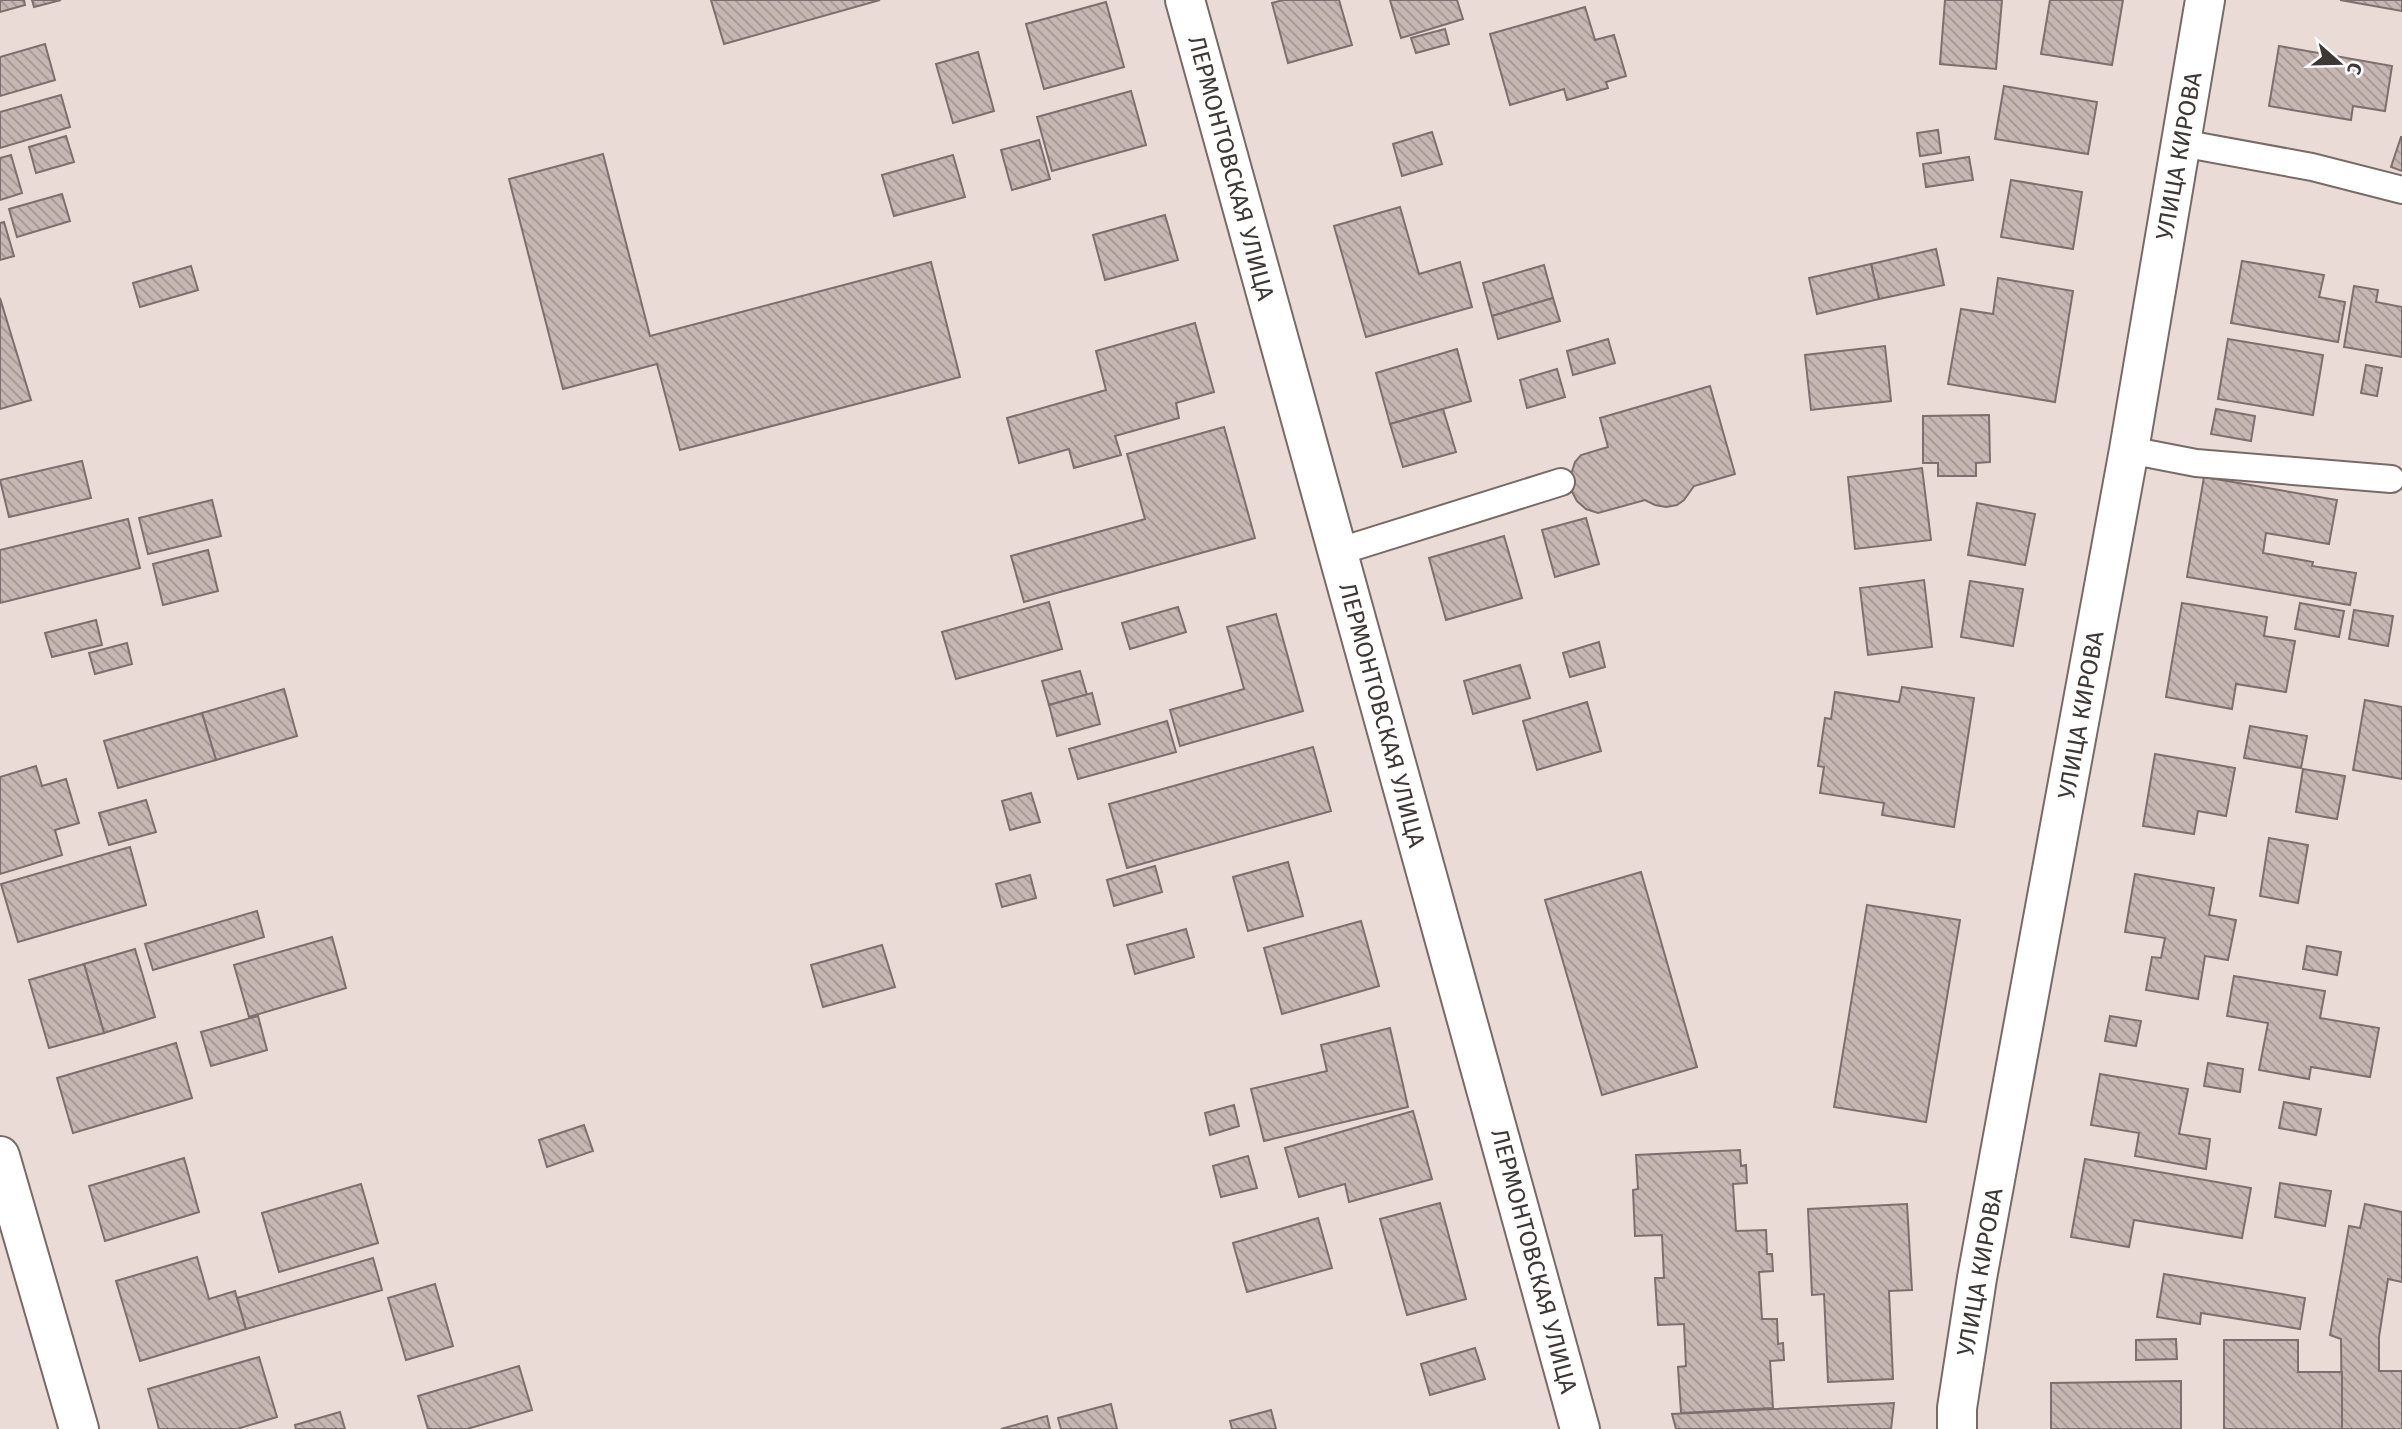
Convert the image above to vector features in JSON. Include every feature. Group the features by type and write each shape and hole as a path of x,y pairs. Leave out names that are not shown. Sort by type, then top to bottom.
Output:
{"street":[{"name":"ЛЕРМОНТОВСКАЯ УЛИЦА","path":"1185,0 1580,1429"},
{"name":"УЛИЦА КИРОВА","path":"1957,1429 1957,1408 1978,1278 2129,450 2205,0"},
{"path":"0,1156 79,1429"}],"lane":[{"path":"2181,143 2312,167 2402,190"},
{"path":"2129,450 2196,463 2391,479"},
{"path":"1337,552 1561,482"}],"building":[{"path":"0,0 24,0 25,5 0,12"},
{"path":"32,0 61,0 34,7"},
{"path":"711,0 880,0 724,44"},
{"path":"1283,0 1339,0 1352,45 1288,63 1272,3"},
{"path":"1390,0 1457,0 1463,19 1401,38"},
{"path":"1945,0 2002,0 1996,69 1940,64"},
{"path":"2050,0 2123,0 2112,65 2041,54"},
{"path":"2340,0 2402,0 2402,11"},
{"path":"1106,2 1124,67 1044,89 1026,24"},
{"path":"1585,7 1595,40 1614,35 1626,76 1606,82 1608,88 1567,100 1564,89 1510,105 1490,34"},
{"path":"1445,29 1449,44 1416,53 1411,38"},
{"path":"45,44 55,80 0,96 0,57"},
{"path":"2279,46 2392,66 2385,111 2353,106 2351,120 2269,106"},
{"path":"978,52 994,111 953,123 936,64"},
{"path":"2004,86 2097,102 2088,154 1995,139"},
{"path":"1131,91 1146,145 1052,171 1037,117"},
{"path":"61,95 70,127 0,148 0,112"},
{"path":"1938,130 1941,153 1920,156 1917,133"},
{"path":"1432,132 1442,164 1402,176 1393,144"},
{"path":"66,136 74,162 36,173 29,147"},
{"path":"2402,137 2402,171 2391,167"},
{"path":"1039,140 1050,179 1012,190 1001,150"},
{"path":"603,154 650,336 931,262 960,377 680,450 657,364 563,389 509,179"},
{"path":"11,155 22,193 0,200 0,158"},
{"path":"953,155 965,197 894,216 882,175"},
{"path":"1969,157 1973,180 1926,187 1923,164"},
{"path":"2011,180 2082,192 2073,249 2001,237"},
{"path":"62,194 70,221 17,237 9,209"},
{"path":"1400,207 1419,274 1460,262 1472,307 1366,337 1334,226"},
{"path":"1165,215 1178,260 1105,280 1093,235"},
{"path":"4,222 14,256 0,260 0,223"},
{"path":"1936,249 1944,285 1879,299 1871,264"},
{"path":"2242,261 2324,275 2319,297 2345,302 2338,342 2231,323"},
{"path":"1871,264 1879,299 1817,314 1809,278"},
{"path":"1544,265 1553,298 1492,316 1483,283"},
{"path":"191,266 198,290 140,307 133,283"},
{"path":"1998,278 2073,291 2055,402 1948,384 1961,309 1993,314"},
{"path":"2354,286 2378,290 2376,302 2402,307 2402,357 2344,347"},
{"path":"0,298 31,400 0,409"},
{"path":"1553,298 1560,321 1498,339 1492,316"},
{"path":"1195,323 1214,392 1176,403 1179,418 1115,436 1121,455 1074,468 1069,449 1019,463 1007,418 1106,390 1096,351"},
{"path":"1608,339 1615,363 1573,375 1567,351"},
{"path":"2228,339 2323,355 2313,415 2218,399"},
{"path":"1885,346 1891,401 1811,410 1805,355"},
{"path":"1457,349 1471,401 1390,424 1376,373"},
{"path":"2366,365 2382,368 2377,396 2361,393"},
{"path":"1557,369 1565,397 1527,408 1520,380"},
{"path":"1710,386 1735,474 1694,486 1684,500 1677,505 1666,507 1645,500 1598,513 1586,509 1577,501 1569,481 1575,462 1581,455 1608,447 1600,418"},
{"path":"1443,409 1456,452 1403,467 1390,424"},
{"path":"2216,409 2255,416 2251,441 2211,434"},
{"path":"1989,415 1990,462 1976,463 1976,476 1938,476 1938,463 1923,463 1923,416"},
{"path":"1224,427 1255,538 1024,602 1011,556 1145,519 1127,454"},
{"path":"82,461 91,498 9,517 0,480"},
{"path":"1922,468 1931,540 1855,549 1848,477"},
{"path":"2204,477 2337,500 2329,544 2266,533 2263,553 2313,562 2312,566 2356,573 2350,605 2187,577"},
{"path":"212,500 221,536 148,554 139,518"},
{"path":"1977,503 2035,514 2025,565 1968,555"},
{"path":"1586,518 1599,564 1555,577 1542,530"},
{"path":"128,519 140,568 0,603 0,550"},
{"path":"1504,536 1522,598 1446,620 1429,558"},
{"path":"208,550 218,591 163,605 153,564"},
{"path":"1924,580 1932,647 1868,655 1860,588"},
{"path":"1970,581 2023,589 2013,646 1961,637"},
{"path":"1049,602 1062,649 956,679 942,632"},
{"path":"2182,603 2267,617 2264,636 2295,641 2286,692 2236,684 2232,709 2166,697"},
{"path":"2300,603 2344,611 2339,637 2295,629"},
{"path":"1178,607 1186,632 1130,649 1122,623"},
{"path":"2354,610 2393,616 2388,646 2349,639"},
{"path":"1276,614 1303,711 1180,746 1170,710 1244,689 1227,627"},
{"path":"96,620 102,645 52,657 45,633"},
{"path":"1599,642 1605,667 1570,677 1563,653"},
{"path":"127,643 132,664 95,674 89,653"},
{"path":"1520,665 1530,698 1473,714 1464,681"},
{"path":"1080,671 1087,695 1049,705 1042,681"},
{"path":"1902,687 1974,698 1954,827 1882,815 1884,803 1820,793 1824,767 1818,766 1825,718 1831,719 1835,692 1899,702"},
{"path":"284,689 297,736 216,760 202,713"},
{"path":"1092,693 1100,724 1057,736 1049,705"},
{"path":"2365,700 2402,707 2402,779 2353,770"},
{"path":"1587,702 1601,751 1537,770 1523,721"},
{"path":"202,713 216,760 118,788 104,741"},
{"path":"1167,721 1176,752 1078,779 1069,749"},
{"path":"2250,726 2307,736 2301,768 2244,758"},
{"path":"1313,747 1331,811 1127,868 1109,804"},
{"path":"2155,754 2235,768 2226,816 2198,811 2194,834 2143,826"},
{"path":"36,766 42,786 66,779 79,823 55,830 62,855 0,874 0,777"},
{"path":"2303,769 2345,776 2337,819 2296,812"},
{"path":"1031,793 1040,822 1010,830 1002,801"},
{"path":"146,800 156,832 109,845 99,813"},
{"path":"2269,838 2308,845 2298,903 2260,896"},
{"path":"130,847 146,905 18,942 1,884"},
{"path":"1288,862 1303,916 1248,931 1233,877"},
{"path":"1155,866 1162,892 1114,906 1107,880"},
{"path":"1641,872 1697,1067 1602,1095 1545,900"},
{"path":"2135,874 2214,888 2209,915 2236,920 2228,960 2205,956 2198,999 2146,990 2152,957 2161,958 2165,938 2125,932"},
{"path":"1030,875 1036,898 1002,907 996,884"},
{"path":"1867,905 1960,920 1926,1122 1834,1107"},
{"path":"257,911 264,937 153,970 145,944"},
{"path":"1361,921 1379,986 1282,1014 1264,948"},
{"path":"1186,929 1194,957 1135,974 1127,945"},
{"path":"332,937 346,988 249,1017 234,965"},
{"path":"882,945 895,987 823,1007 811,965"},
{"path":"2307,946 2341,952 2337,975 2303,969"},
{"path":"135,949 155,1017 104,1033 84,964"},
{"path":"84,964 104,1033 49,1048 29,980"},
{"path":"2234,976 2325,991 2320,1018 2379,1028 2370,1077 2311,1067 2309,1079 2259,1070 2268,1023 2227,1016"},
{"path":"258,1016 267,1050 211,1066 201,1032"},
{"path":"2110,1016 2141,1021 2136,1046 2105,1041"},
{"path":"1390,1028 1408,1107 1264,1141 1251,1089 1327,1071 1321,1045"},
{"path":"176,1043 192,1098 73,1133 57,1078"},
{"path":"2208,1063 2243,1069 2240,1092 2204,1086"},
{"path":"2100,1074 2188,1089 2179,1134 2210,1139 2206,1169 2135,1156 2139,1133 2091,1125"},
{"path":"2284,1102 2321,1109 2316,1135 2279,1128"},
{"path":"1234,1105 1239,1126 1210,1135 1205,1113"},
{"path":"1413,1111 1432,1179 1349,1202 1345,1184 1299,1197 1285,1148"},
{"path":"584,1125 593,1151 547,1167 539,1140"},
{"path":"1740,1150 1741,1166 1746,1165 1747,1183 1733,1184 1736,1231 1766,1230 1767,1254 1772,1254 1773,1271 1759,1272 1762,1319 1777,1319 1778,1344 1783,1343 1784,1360 1770,1361 1773,1408 1681,1413 1678,1367 1686,1366 1684,1324 1658,1325 1655,1278 1664,1278 1662,1235 1635,1236 1633,1190 1638,1189 1636,1155"},
{"path":"1248,1156 1257,1188 1221,1197 1213,1166"},
{"path":"184,1158 199,1212 105,1241 89,1186"},
{"path":"2085,1159 2251,1188 2242,1238 2134,1220 2129,1247 2071,1237"},
{"path":"2280,1183 2331,1191 2325,1226 2275,1217"},
{"path":"361,1184 378,1243 279,1272 262,1213"},
{"path":"1440,1203 1466,1299 1407,1315 1380,1219"},
{"path":"1907,1204 1912,1290 1889,1291 1893,1379 1828,1382 1824,1294 1812,1295 1808,1209"},
{"path":"2365,1204 2402,1212 2402,1282 2388,1279 2379,1337 2379,1371 2402,1371 2402,1429 2342,1429 2341,1339 2330,1335 2349,1226 2360,1228"},
{"path":"1318,1218 1332,1268 1247,1292 1233,1243"},
{"path":"197,1257 209,1299 235,1291 246,1329 140,1361 116,1281"},
{"path":"373,1258 382,1290 246,1329 237,1298"},
{"path":"2164,1274 2305,1298 2300,1329 2201,1313 2200,1324 2157,1317"},
{"path":"435,1284 453,1346 406,1360 388,1298"},
{"path":"2176,1339 2177,1359 2136,1360 2136,1340"},
{"path":"2224,1340 2298,1340 2298,1372 2342,1372 2342,1429 2224,1429"},
{"path":"1475,1348 1485,1379 1430,1395 1421,1364"},
{"path":"259,1357 277,1417 237,1429 159,1429 148,1389"},
{"path":"519,1366 532,1410 467,1429 428,1429 418,1396"},
{"path":"2181,1381 2181,1429 2051,1429 2051,1383"},
{"path":"1894,1403 1891,1429 1676,1429 1672,1414"},
{"path":"1111,1404 1117,1429 1061,1429 1058,1418"},
{"path":"1271,1410 1276,1429 1232,1429 1230,1421"},
{"path":"340,1412 345,1429 296,1429 295,1425"},
{"path":"1047,1416 1050,1429 1001,1429"}]}
